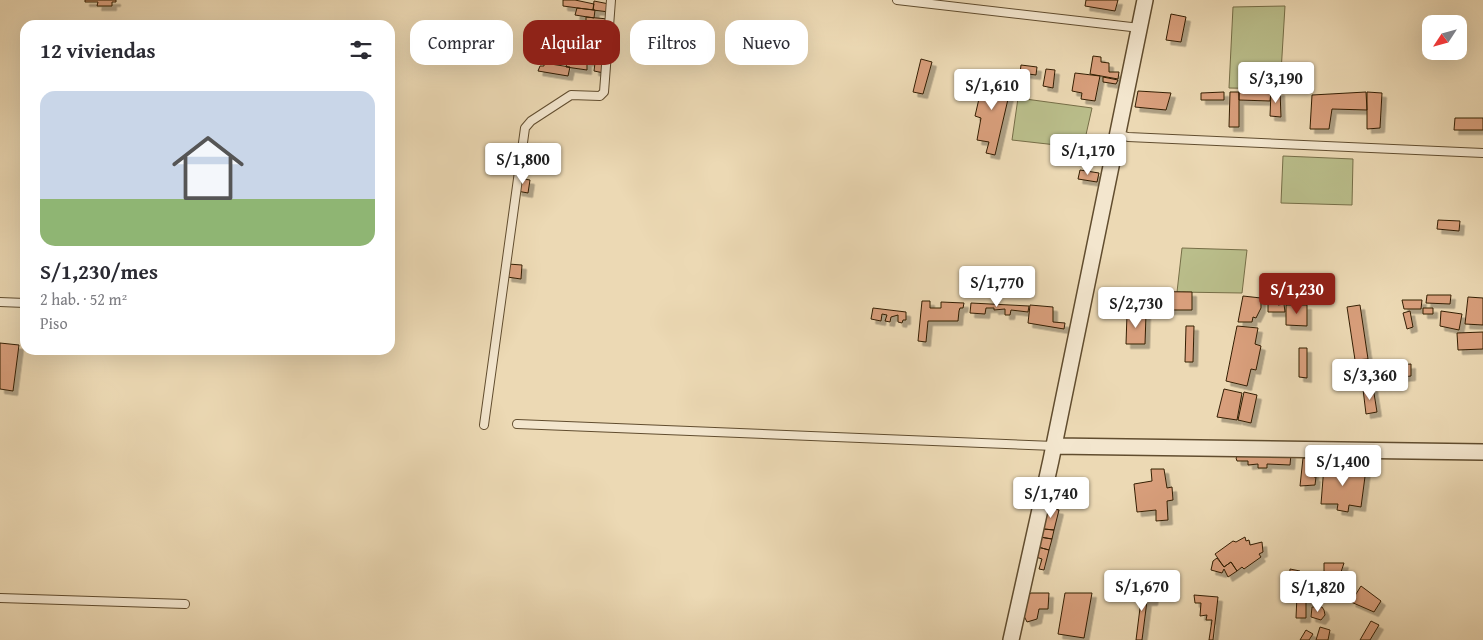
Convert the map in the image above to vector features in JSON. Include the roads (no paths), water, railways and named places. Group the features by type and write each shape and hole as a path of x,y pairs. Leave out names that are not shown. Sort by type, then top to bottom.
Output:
{"street":[{"path":"1011,640 1054,446 1146,0"},
{"path":"1054,446 1483,452"}],"lane":[{"path":"484,425 525,128 531,121 571,95 600,96 604,92 611,0"},
{"path":"897,0 1140,28"},
{"path":"1117,134 1483,153"},
{"path":"0,302 20,303"},
{"path":"517,424 1054,446"},
{"path":"0,598 185,604"}]}
